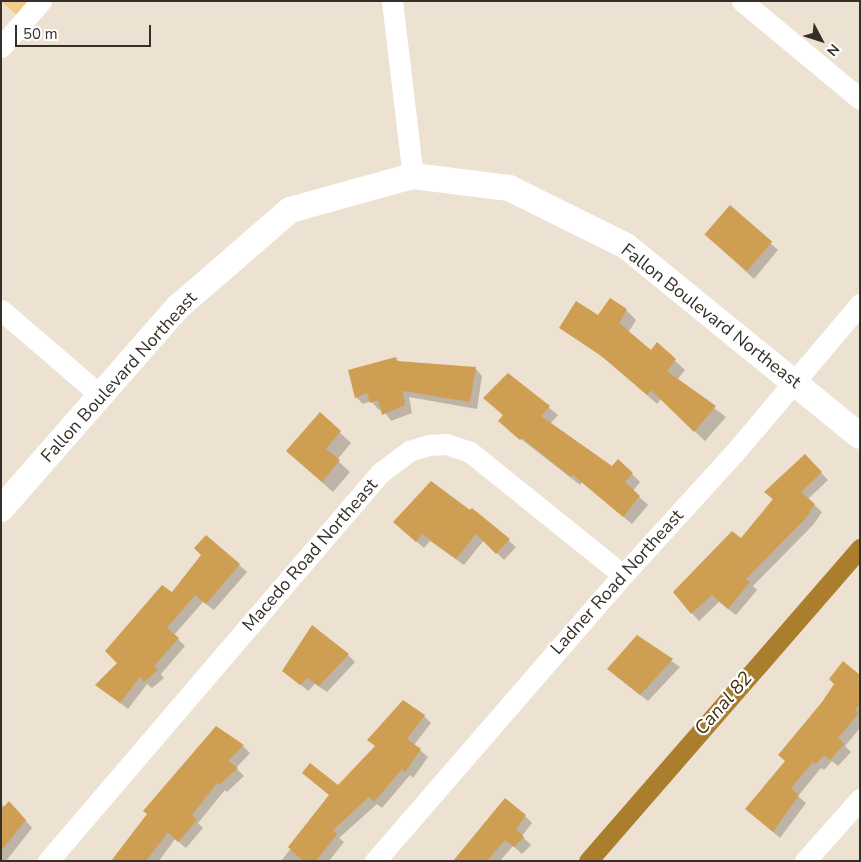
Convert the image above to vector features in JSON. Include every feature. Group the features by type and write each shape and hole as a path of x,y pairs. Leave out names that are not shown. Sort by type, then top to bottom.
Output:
{"street":[{"path":"1,47 41,1"},
{"path":"392,1 412,176"},
{"path":"742,1 860,99"},
{"name":"Fallon Boulevard Northeast","path":"1,509 99,394 178,307 290,210 412,176 509,188 626,246 860,436"},
{"name":"Ladner Road Northeast","path":"375,861 860,304"},
{"path":"1,310 99,394"},
{"name":"Macedo Road Northeast","path":"48,861 380,473 409,451 428,445 446,444 470,452 623,575"},
{"path":"806,861 860,799"}],"shaded area":[{"path":"1,1 33,1 20,18"}],"building":[{"path":"730,205 772,242 747,271 704,234"},
{"path":"610,298 627,309 619,323 651,350 657,342 676,359 667,371 716,406 694,432 651,390 647,395 599,354 559,328 576,301 598,315"},
{"path":"396,357 397,361 476,367 470,402 403,391 405,405 382,415 378,400 370,403 367,393 355,398 348,370"},
{"path":"508,373 550,406 541,416 612,466 618,459 633,473 625,482 640,496 623,517 573,475 571,477 522,438 520,440 498,421 503,415 483,398"},
{"path":"320,412 341,431 326,449 340,460 322,482 286,451"},
{"path":"805,454 822,472 801,492 815,504 806,518 746,579 750,582 728,609 712,595 691,614 673,592 732,531 741,538 773,499 764,492"},
{"path":"431,481 470,510 472,508 510,539 496,554 476,534 456,559 422,534 416,542 393,522"},
{"path":"206,535 240,564 206,604 195,595 167,628 179,638 154,666 158,670 144,682 140,677 120,703 95,685 117,663 105,651 162,585 172,592 201,555 194,548"},
{"path":"312,625 349,654 319,686 307,678 300,685 282,671"},
{"path":"637,635 673,659 640,695 607,669"},
{"path":"843,661 860,675 860,704 855,710 859,713 838,738 844,744 830,760 824,755 816,764 813,762 791,788 799,795 773,832 745,809 785,761 778,755 822,702 834,684 829,679"},
{"path":"403,700 425,715 407,739 421,749 405,772 402,769 374,802 369,797 333,830 337,834 316,861 303,861 288,847 329,795 302,773 310,763 338,785 375,746 367,740"},
{"path":"216,726 244,745 228,761 238,768 219,785 217,783 192,815 197,820 178,842 168,832 146,861 111,861 147,814 143,811"},
{"path":"505,798 526,815 516,829 524,837 514,847 505,840 487,861 453,861"},
{"path":"9,801 26,820 1,851 1,810"}],"waterway":[{"name":"Canal 82","path":"588,861 860,548"}]}
